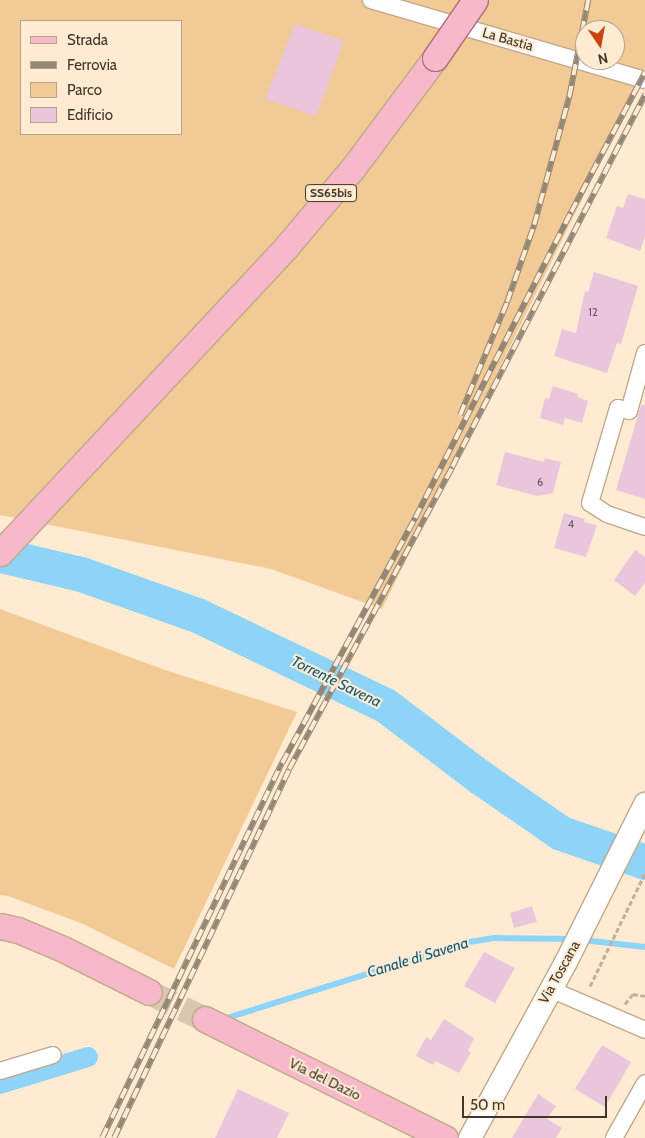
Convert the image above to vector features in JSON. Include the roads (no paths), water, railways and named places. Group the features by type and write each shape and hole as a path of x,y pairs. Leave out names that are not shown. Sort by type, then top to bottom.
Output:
{"main road":[{"name":"SS65bis","path":"0,552 217,319 252,285 317,210 352,168 435,58 475,0"},
{"name":"Via Toscana","path":"470,1138 566,962 645,804"},
{"path":"0,926 18,930 63,949 149,992"},
{"name":"Via del Dazio","path":"205,1019 445,1138"}],"street":[{"name":"La Bastia","path":"371,0 645,80"},
{"path":"645,353 629,411 618,408 590,503 608,514 645,527"},
{"path":"550,989 645,1030"},
{"path":"0,1071 53,1055"},
{"path":"614,1138 645,1083"}],"waterway":[{"name":"Torrente Savena","path":"0,555 81,574 197,615 385,705 480,777 561,833 645,862"},
{"name":"Canale di Savena","path":"227,1018 469,942 495,938 571,939"},
{"name":"Canale di Savena","path":"583,940 645,947"},
{"name":"Canale di Savena","path":"0,1084 88,1057"}],"tunnel":[{"path":"149,992 205,1019"}],"railway":[{"path":"460,415 507,302 534,225 569,97 588,0"},
{"path":"102,1138 282,763 415,518 571,212 645,72"},
{"path":"114,1138 289,769 452,467 645,94"}]}
